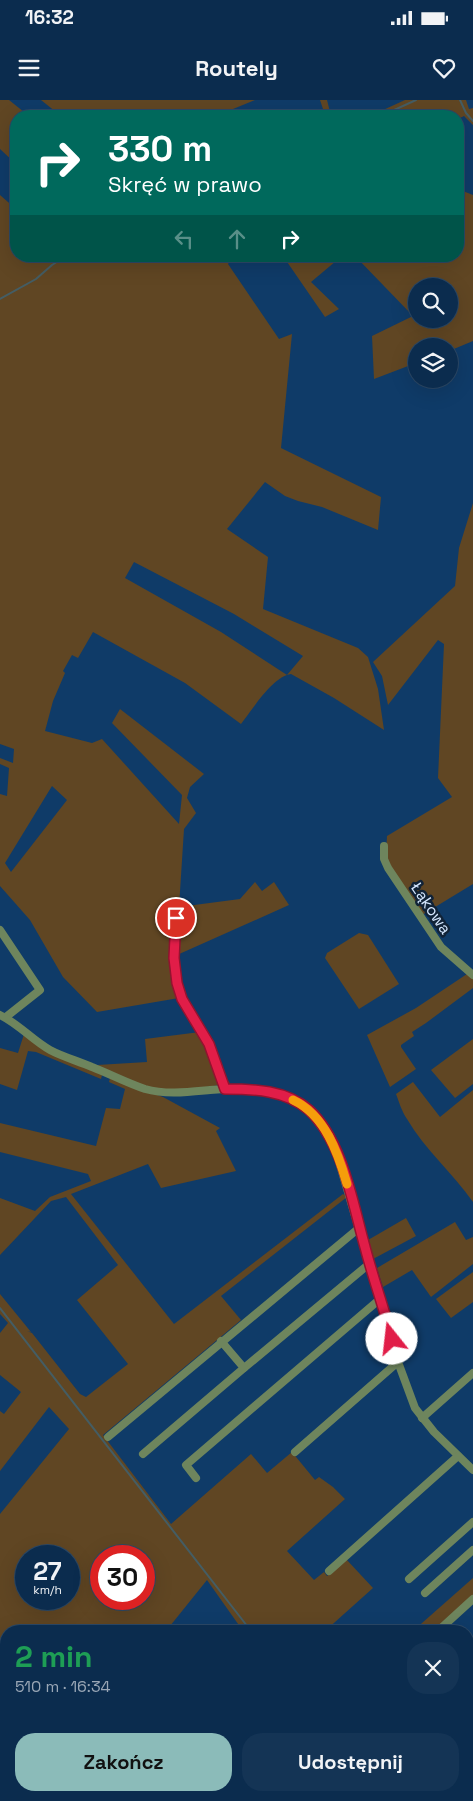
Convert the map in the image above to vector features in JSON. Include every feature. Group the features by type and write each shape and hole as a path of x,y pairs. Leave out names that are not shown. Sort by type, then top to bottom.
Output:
{"street":[{"name":"Łąkowa","path":"384,846 384,858 388,868 425,924 446,953 473,975"},
{"path":"176,918 174,958 179,991 188,1011 209,1044 225,1089"},
{"path":"0,930 40,990 3,1016 51,1050 147,1089 165,1092 225,1089 256,1090 270,1092 296,1101 310,1111 323,1126 332,1142 344,1176 398,1362 415,1408 422,1418 473,1470"},
{"path":"108,1437 359,1228"},
{"path":"143,1454 370,1264"},
{"path":"196,1478 186,1465 380,1299"},
{"path":"221,1341 244,1368"},
{"path":"295,1452 398,1362"},
{"path":"422,1418 473,1372"},
{"path":"328,1571 458,1456"},
{"path":"409,1579 473,1522"},
{"path":"425,1593 473,1550"},
{"path":"445,1625 473,1599"}],"shaded area":[{"path":"0,100 9,100 22,110 10,110 10,158 0,149"},
{"path":"41,100 255,100 231,110 54,110"},
{"path":"320,100 327,100 330,110 321,110 323,109"},
{"path":"405,100 466,100 469,109 473,108 473,125 464,116 464,110 383,110"},
{"path":"464,191 473,195 473,341 458,347 458,338 408,338 408,366 374,379 372,336 408,318 408,328 458,328 458,278 408,278 408,311 361,262 464,262"},
{"path":"0,195 10,204 10,262 230,262 228,264 279,339 292,334 281,448 381,497 378,530 322,507 285,496 265,482 227,529 268,557 263,609 358,648 368,657 378,689 384,730 334,698 291,674 284,676 270,687 241,724 185,683 93,632 78,658 72,655 63,671 65,673 53,701 45,731 92,743 102,739 179,824 182,795 112,723 120,709 204,774 190,787 187,798 196,813 184,829 179,907 240,899 255,882 262,891 274,882 289,905 177,955 178,971 187,1004 208,1036 230,1083 186,1089 159,1089 135,1082 97,1065 147,1062 145,1039 200,1032 179,998 97,1012 63,977 30,920 0,886 0,794 7,796 9,768 0,764 0,758 13,763 14,749 0,744","holes":["134,562 234,614 303,656 287,675 221,632 125,578","52,786 67,800 11,872 5,863"]},
{"path":"287,262 335,262 311,282 339,309 325,317"},
{"path":"473,503 473,884 422,915 390,865 386,854 387,836 452,797 438,778 444,644 438,640 388,705 382,676 373,662 455,586 459,548"},
{"path":"359,933 368,935 399,984 359,1009 325,958 327,953"},
{"path":"467,974 473,979 473,988 412,1032 414,1036 401,1045 416,1069 390,1087 367,1035 416,1008"},
{"path":"24,1034 102,1075 101,1079 36,1052 28,1051 17,1090 0,1084 0,1048 18,1053"},
{"path":"473,1039 473,1084 455,1098 431,1070"},
{"path":"110,1078 163,1097 220,1128 216,1131 236,1171 161,1188 148,1164 71,1194 174,1324 343,1194 347,1197 221,1296 241,1320 103,1435 171,1524 251,1454 267,1473 292,1452 315,1480 319,1477 345,1499 287,1551 314,1580 324,1572 327,1576 346,1559 373,1588 332,1625 239,1625 207,1580 171,1625 0,1625 0,1514 69,1429 49,1407 0,1471 0,1411 4,1414 21,1392 0,1375 0,1333 8,1323 0,1314 0,1294 31,1332 27,1331 32,1333 80,1394 86,1397 128,1364 77,1300 118,1265 66,1197 51,1201 0,1255 0,1198 35,1211 50,1197 91,1181 88,1174 0,1152 0,1123 96,1146 106,1108 120,1109 125,1089 109,1082"},
{"path":"413,1082 440,1117 473,1090 473,1202 422,1141 404,1113 396,1094"},
{"path":"406,1218 416,1236 373,1259 368,1240"},
{"path":"455,1222 466,1240 473,1237 473,1264 431,1297 412,1270 383,1287 377,1268"},
{"path":"473,1272 473,1302 451,1318 436,1299"},
{"path":"473,1578 473,1597 442,1625 420,1625"}],"waterway":[{"path":"394,110 416,100"},
{"path":"460,100 466,113 473,121"},
{"path":"0,299 36,279 57,262"},
{"path":"0,1308 246,1625"}],"slow traffic":[{"path":"293,1100 310,1111 323,1126 332,1142 347,1184"}],"route":[{"path":"176,918 174,958 177,983 188,1011 209,1044 225,1089 256,1090 296,1101 310,1111 323,1126 332,1142 344,1176 392,1339"}]}
